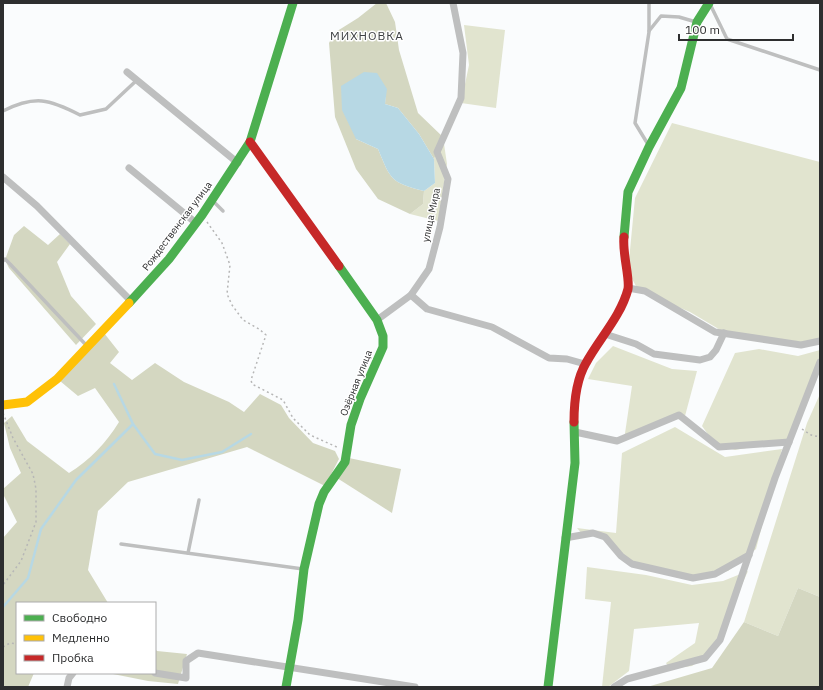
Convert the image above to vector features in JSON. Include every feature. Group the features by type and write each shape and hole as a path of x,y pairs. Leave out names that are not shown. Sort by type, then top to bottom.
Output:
{"street":[{"name":"Рождественская улица","path":"3,405 27,402 57,378 132,301 169,258 202,215 238,163 250,142 293,3"},
{"name":"улица Мира","path":"377,320 411,294 429,268 446,201 448,179 437,152 461,98 463,53 453,3"},
{"path":"548,687 575,463 574,402 585,364 613,322 628,288 623,246 628,192 649,147 681,88 697,22 709,3"},
{"path":"127,72 238,163"},
{"name":"Озёрная улица","path":"250,142 377,320 383,336 383,347 360,399 351,425 345,462 324,492 319,504 304,569 298,620 288,667 286,687"},
{"path":"129,168 196,223"},
{"path":"3,177 37,206 132,301"},
{"path":"628,288 645,291 715,332 801,345 820,341"},
{"path":"411,294 427,309 492,327 549,358 567,358 585,364"},
{"path":"605,334 636,344 654,354 700,360 710,357 716,350 724,333"},
{"path":"614,687 627,679 705,658 720,640 789,442 820,362"},
{"path":"575,432 617,441 679,415 718,447 789,442"},
{"path":"565,538 593,533 606,537 620,556 632,564 693,578 715,574 749,555"},
{"path":"156,673 186,678 186,661 198,653 415,687"},
{"path":"67,687 69,678 72,674"}],"lane":[{"path":"649,3 649,32 635,123 649,147"},
{"path":"709,3 727,39 820,70"},
{"path":"649,32 661,16 679,17 697,22"},
{"path":"3,111 20,102 39,100 59,104 80,115 106,109 137,80"},
{"path":"212,200 223,211"},
{"path":"3,261 5,259 10,264 88,347"},
{"path":"188,553 199,500"},
{"path":"122,544 304,569"}],"path":[{"path":"202,215 222,243 230,265 227,294 232,305 243,320 259,329 266,335 251,380 252,384 283,400 293,418 310,435 347,450"},
{"path":"3,413 13,438 32,474 36,489 36,522 21,561 3,584"},
{"path":"796,424 811,435 820,437"},
{"path":"3,647 10,643 16,644"}],"green space":[{"path":"377,3 386,3 395,22 399,50 418,113 443,137 434,159 419,134 398,108 385,104 386,89 356,139 378,149 389,174 398,182 424,191 423,204 410,214 378,199 356,169 335,117 329,43 334,33 358,18"},
{"path":"464,25 505,30 496,108 461,103 469,65"},
{"path":"672,123 820,162 820,340 794,346 722,331 690,312 638,290 628,271 635,198"},
{"path":"443,137 447,164 438,221 410,214 423,204 424,191 435,183 434,159"},
{"path":"24,226 48,245 60,234 70,244 57,262 71,296 96,324 76,345 9,268 5,260 14,235"},
{"path":"104,333 119,352 110,363 132,380 155,363 184,382 229,402 244,412 260,394 281,405 289,418 313,443 335,451 339,459 325,486 247,447 128,482 98,511 88,570 107,602 16,602 16,674 34,674 28,687 3,687 3,538 17,522 3,494 3,489 21,473 10,448 4,423 12,416 27,441 69,473 91,457 109,437 119,422 95,388 78,396 60,381"},
{"path":"613,346 672,369 697,371 685,416 624,440 632,386 588,379 596,363"},
{"path":"759,349 798,356 820,350 820,363 787,441 735,450 715,444 702,426 735,353"},
{"path":"820,394 820,597 798,588 778,636 744,622 807,423"},
{"path":"675,427 725,457 782,449 756,549 728,571 691,578 632,566 603,537 583,535 577,528 616,533 622,453"},
{"path":"349,458 401,469 392,513 337,478"},
{"path":"587,567 646,575 692,585 723,581 748,571 712,652 692,666 670,669 666,663 695,643 699,623 634,629 629,671 608,687 602,687 611,602 585,599"},
{"path":"798,588 820,597 820,687 647,687 712,668 744,622 778,636"},
{"path":"156,650 187,654 178,684 148,681 113,674 156,674"}],"water":[{"path":"364,72 377,73 387,89 385,104 398,108 419,134 434,159 435,183 424,191 398,182 389,174 378,149 356,139 342,110 341,86"}],"waterway":[{"path":"3,607 28,578 41,529 76,480 133,424 114,384"},
{"path":"133,424 155,454 182,460 222,452 251,434"}],"traffic: fast":[{"path":"129,303 169,259 202,215 250,142 293,3"},
{"path":"624,237 628,192 649,147 681,88 697,22 709,3"},
{"path":"286,687 298,620 304,569 319,504 324,492 345,462 351,425 360,399 383,347 383,336 377,320 339,266"},
{"path":"548,687 575,463 574,422"}],"traffic: slow":[{"path":"3,405 27,402 57,379 129,303"}],"traffic: jam":[{"path":"250,142 339,266"},
{"path":"574,422 574,407 580,377 591,354 620,309 628,289 624,237"}],"district":[{"name":"МИХНОВКА","path":"367,35"}]}
